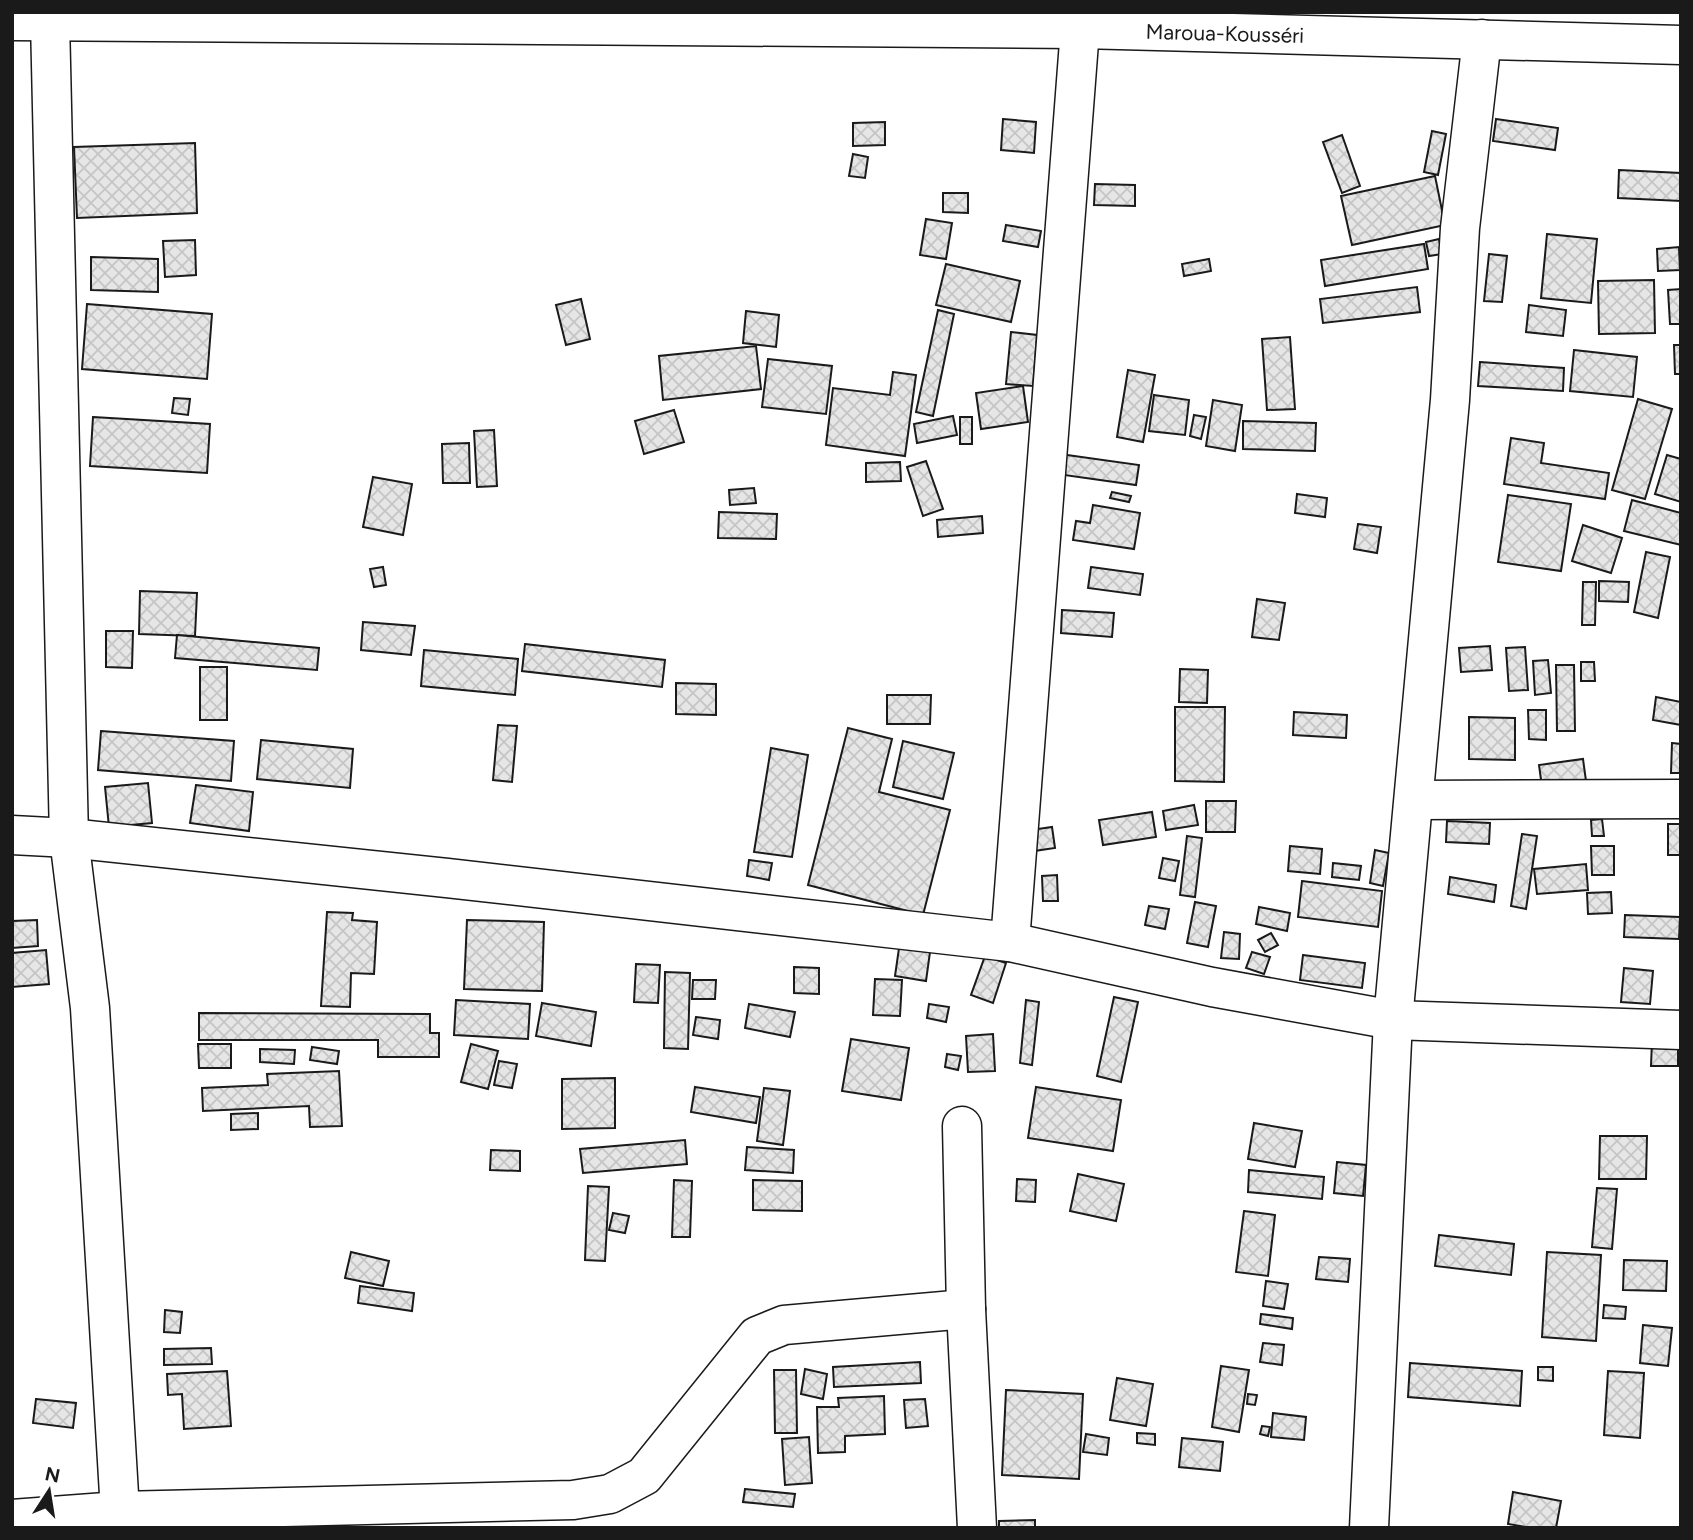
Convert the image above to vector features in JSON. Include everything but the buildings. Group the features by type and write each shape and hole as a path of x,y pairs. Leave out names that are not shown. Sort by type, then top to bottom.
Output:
{"main road":[{"name":"Maroua-Kousséri","path":"12,21 1080,29 1681,45"},
{"path":"50,21 69,838 90,1008 120,1519"},
{"path":"1010,942 1080,29"},
{"path":"1369,1528 1393,1020 1450,400 1460,228 1482,39"},
{"path":"1414,800 1681,799"},
{"path":"12,835 69,838 447,878 1010,942 1212,987 1393,1020 1681,1030"},
{"path":"962,1126 966,1308 977,1528"},
{"path":"12,1519 120,1519 573,1500 610,1494 644,1476 757,1336 783,1325 966,1308"}]}
